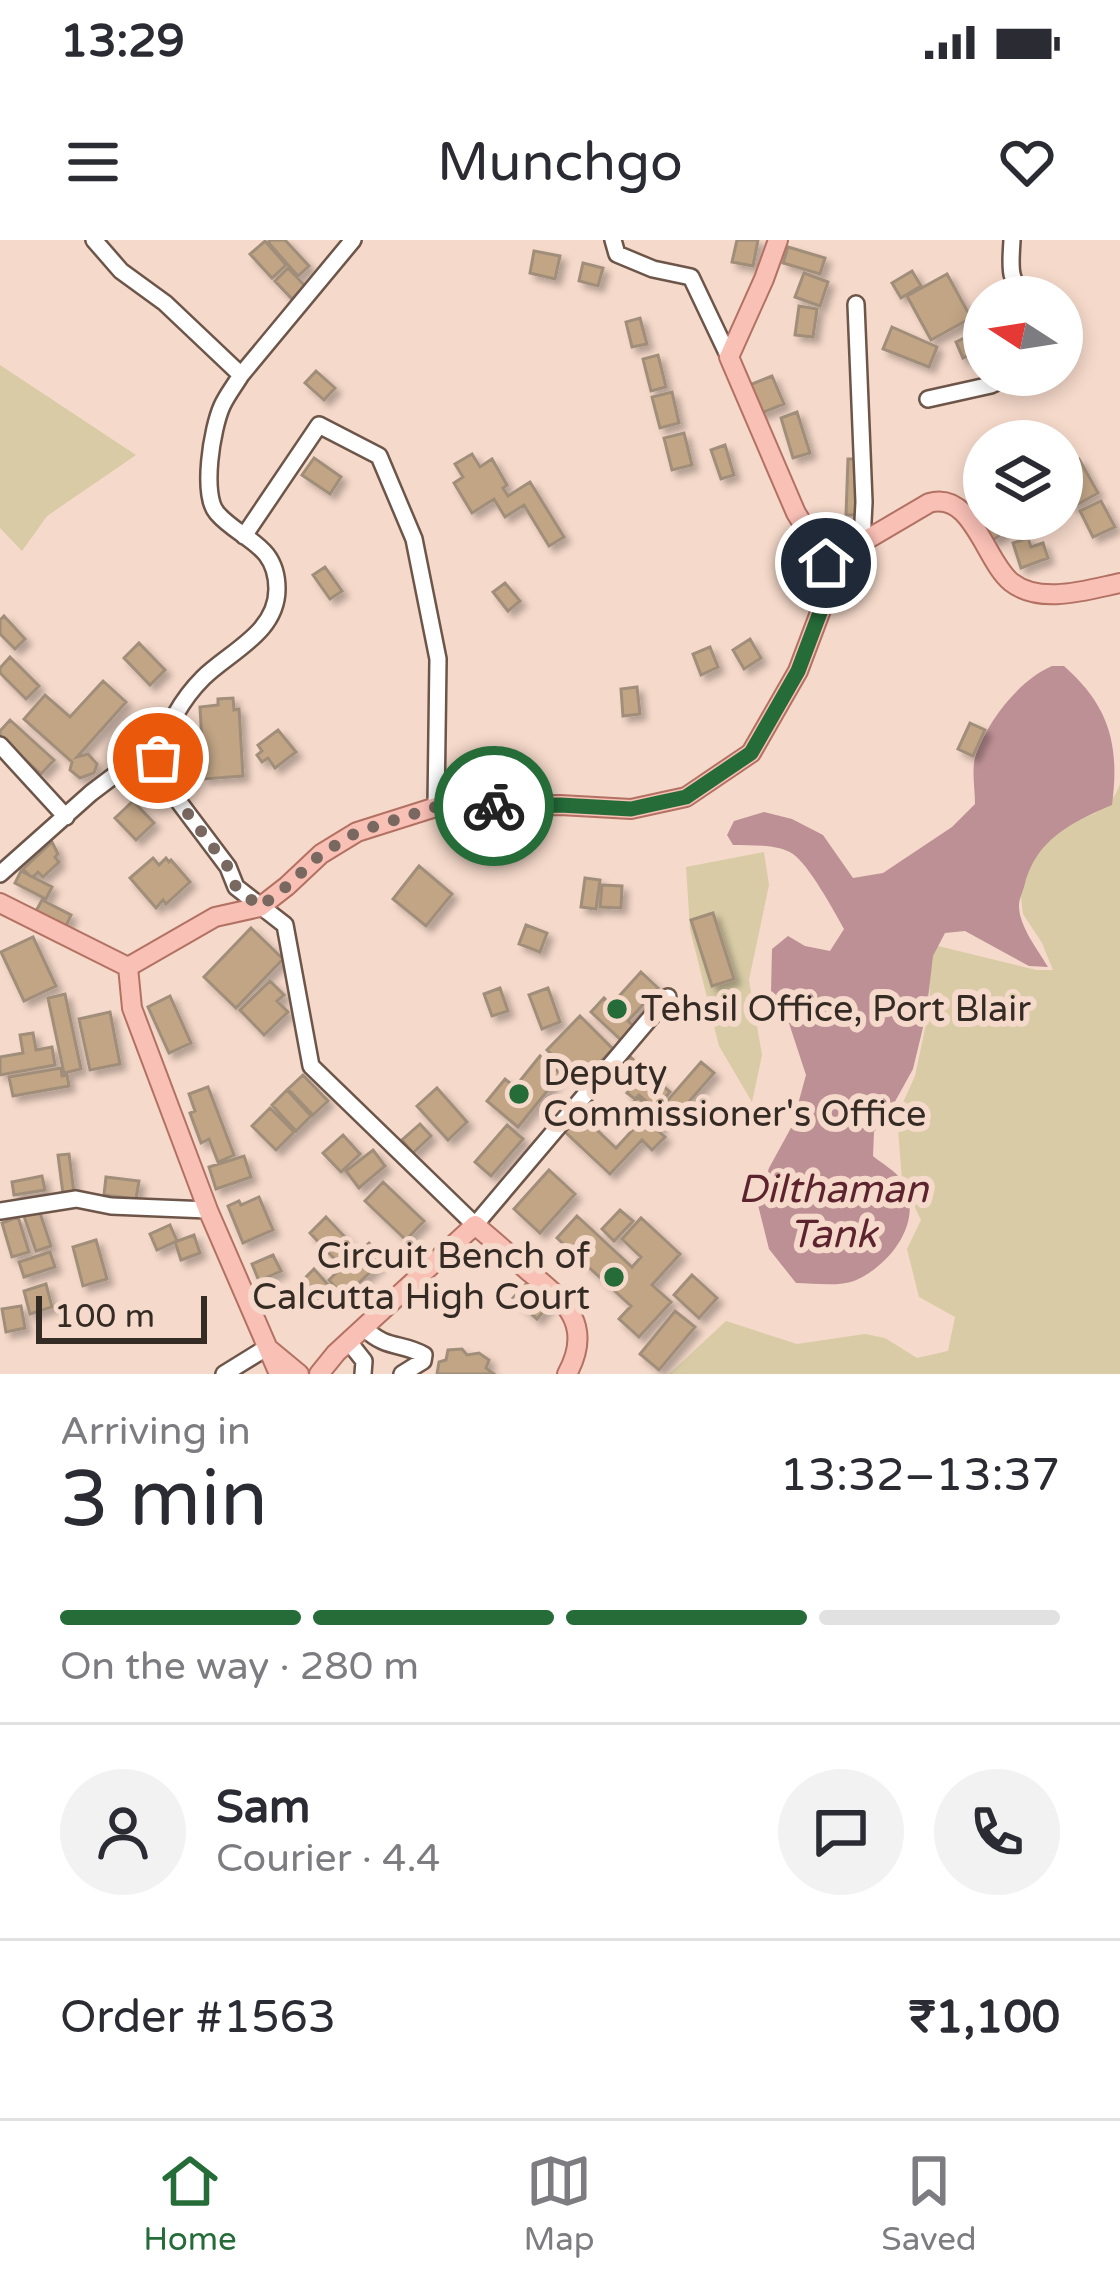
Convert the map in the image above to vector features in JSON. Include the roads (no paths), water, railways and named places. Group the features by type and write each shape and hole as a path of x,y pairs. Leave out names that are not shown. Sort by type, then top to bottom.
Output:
{"main road":[{"path":"128,967 215,917 260,907 321,854 357,832 436,807 631,809 686,797 751,753 798,671 824,602 826,563 796,513 729,357 778,240"},
{"path":"826,563 929,502 944,500 974,525 998,566 1020,586 1064,594 1120,583"},
{"path":"0,903 128,967"},
{"path":"128,967 132,1008 208,1210 279,1374"},
{"path":"319,1374 475,1225 565,1302 576,1325 577,1357 567,1374"},
{"path":"336,1374 353,1338"},
{"path":"266,1348 299,1374"}],"street":[{"path":"94,240 121,272 166,303 241,374"},
{"path":"353,240 241,374 220,410 208,491 214,511 262,547 277,588 272,613 256,635 202,680 179,709 158,758 164,782 228,867 236,887 285,925 311,1066 475,1225 668,997"},
{"path":"613,240 617,254 653,269 692,277 729,357"},
{"path":"1011,276 1012,240"},
{"path":"856,304 862,542"},
{"path":"928,399 963,392"},
{"path":"244,536 320,425 379,456 414,538 438,659 436,807"},
{"path":"0,746 66,818"},
{"path":"1,872 128,765 158,758"},
{"path":"0,1210 76,1199 111,1206 208,1210"},
{"path":"353,1338 364,1361 364,1374"},
{"path":"353,1338 424,1354 423,1361 402,1374"},
{"path":"224,1374 266,1348"}],"water":[{"name":"Dilthaman Tank","path":"1052,666 1064,666 1101,711 1112,745 1114,783 1112,805 1056,835 1029,871 1020,914 1048,967 1029,966 965,931 945,933 933,956 913,1069 874,1132 873,1156 899,1177 908,1196 907,1226 880,1265 854,1281 796,1283 769,1249 758,1205 769,1168 792,1126 806,1075 784,1008 771,992 772,949 788,936 805,946 830,951 844,929 814,878 793,854 772,847 733,845 727,835 734,821 764,812 792,819 823,835 853,878 883,873 952,827 975,804 975,760 988,728 1017,691"}],"place":[{"name":"Tehsil Office, Port Blair","path":"617,1009"},
{"name":"Deputy Commissioner's Office","path":"519,1094"},
{"name":"Circuit Bench of Calcutta High Court","path":"614,1277"}]}
